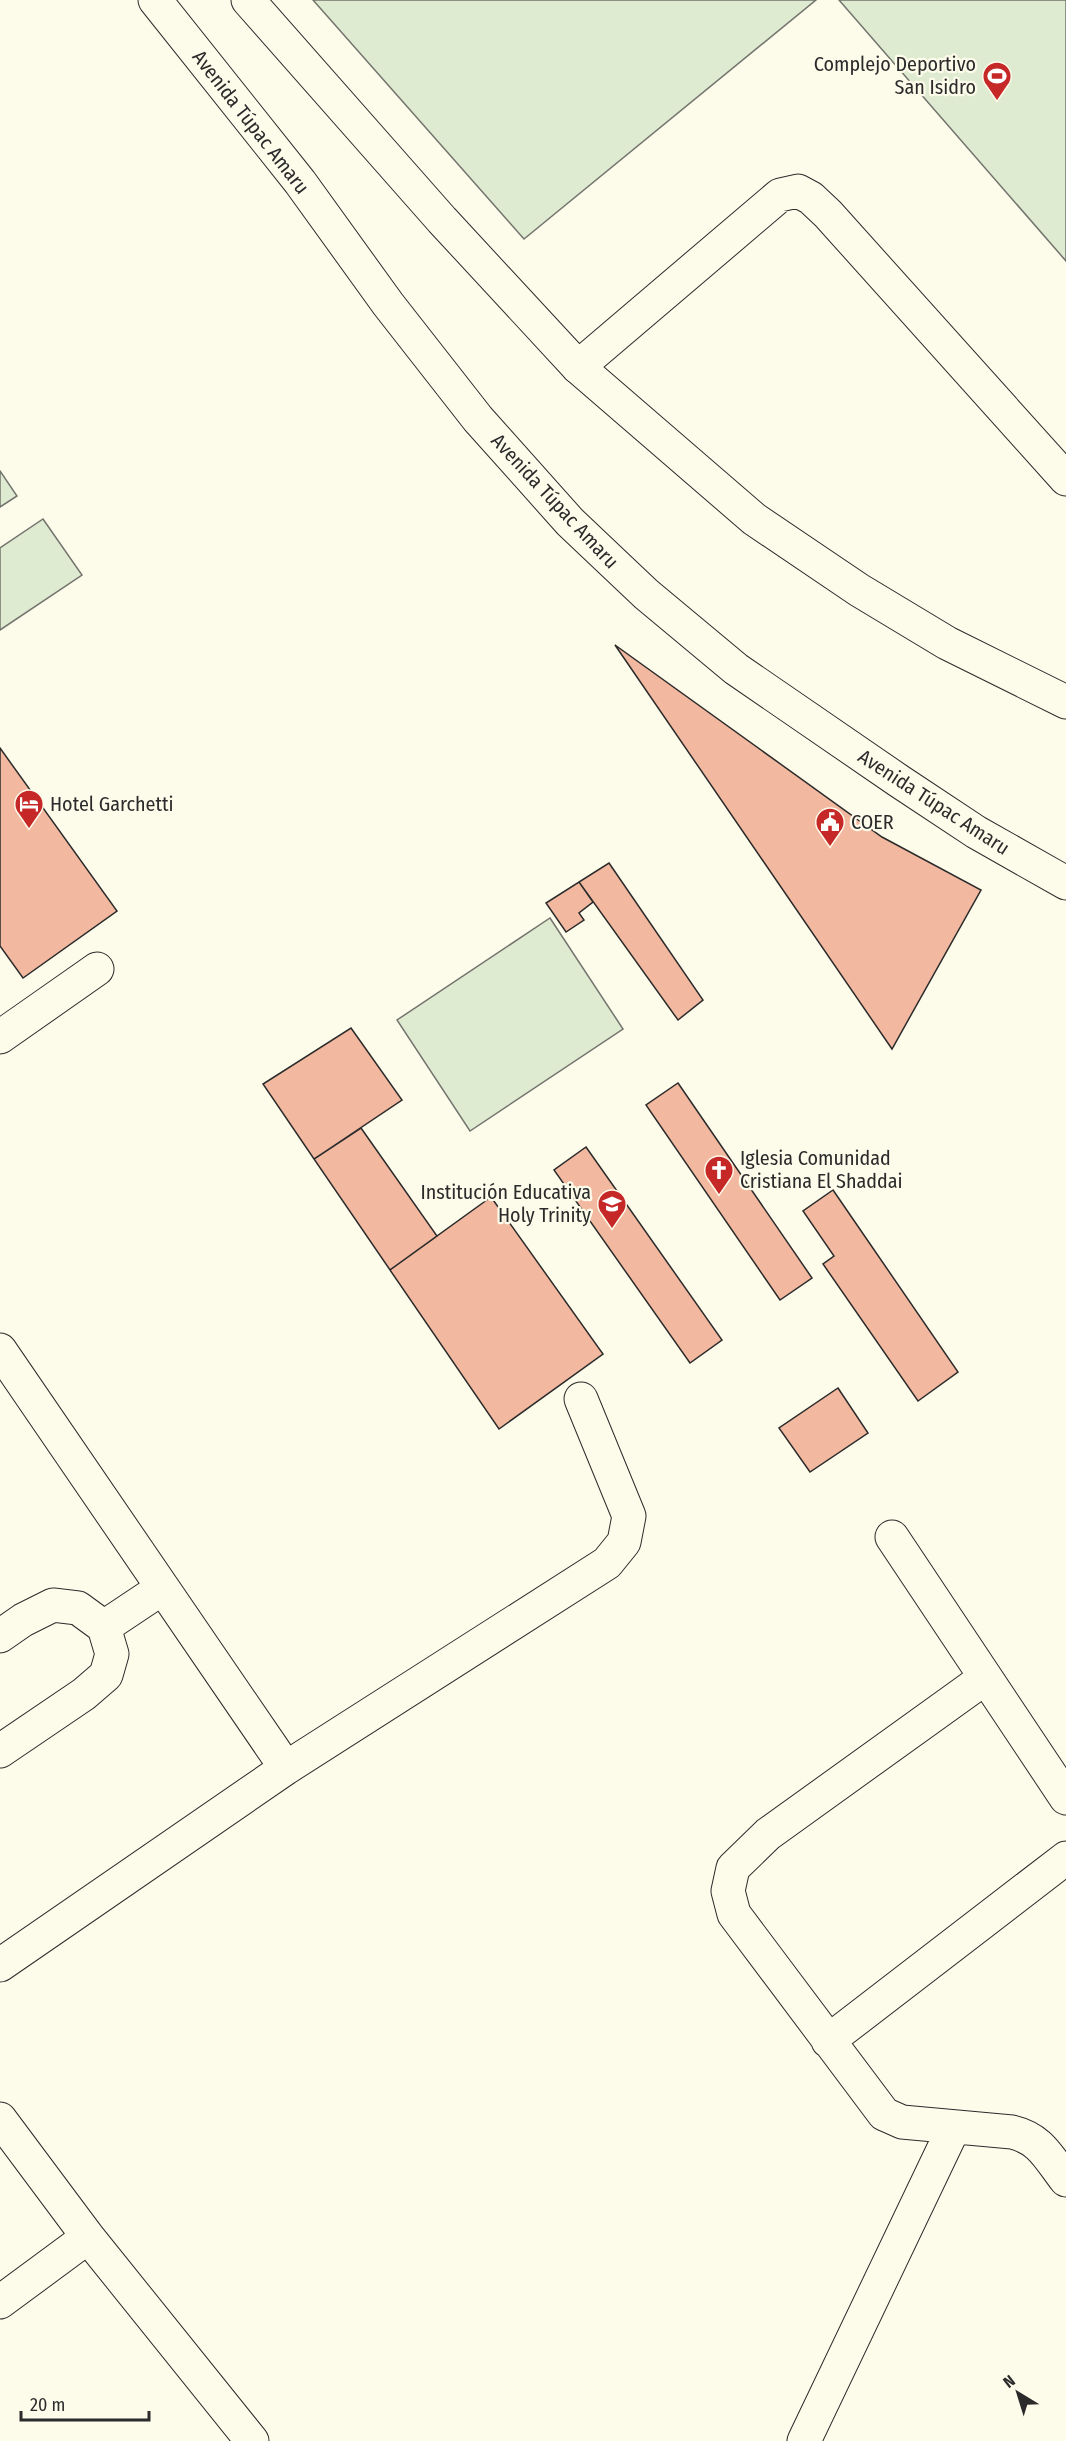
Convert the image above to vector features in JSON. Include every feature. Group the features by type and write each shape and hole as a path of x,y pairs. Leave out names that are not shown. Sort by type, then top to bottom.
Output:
{"street":[{"path":"248,0 442,220 578,367 754,519 859,590 946,643 1066,702"},
{"name":"Avenida Túpac Amaru","path":"160,2 300,182 388,304 478,419 570,522 646,594 736,669 957,819 1066,883"},
{"path":"578,367 780,195 798,191 811,198 828,214 1066,479"},
{"path":"0,1037 98,969"},
{"path":"0,1350 286,1768"},
{"path":"0,1965 286,1768 607,1563 624,1542 629,1516 581,1399"},
{"path":"892,1538 1066,1798"},
{"path":"104,1627 162,1588"},
{"path":"0,1636 53,1605 78,1608 104,1627 112,1654 106,1676 84,1694 0,1751"},
{"path":"985,1678 768,1834 733,1868 728,1890 734,1914 884,2114 902,2122 1012,2132 1029,2136 1037,2142 1066,2180"},
{"path":"828,2041 1066,1858"},
{"path":"0,2119 88,2237 248,2440"},
{"path":"804,2441 954,2127"},
{"path":"0,2302 88,2237"}],"green space":[{"path":"313,0 816,0 524,239"},
{"name":"Complejo Deportivo San Isidro","path":"839,0 1066,0 1066,261"},
{"path":"0,471 17,496 0,507"},
{"path":"43,519 82,575 0,630 0,548"},
{"path":"550,918 623,1029 470,1131 397,1020"}],"building":[{"name":"COER","path":"615,645 882,837 981,890 892,1049"},
{"name":"Hotel Garchetti","path":"0,748 117,911 23,978 0,946"},
{"path":"609,863 703,1000 678,1020 579,882"},
{"path":"579,882 593,902 579,913 584,920 566,932 546,903"},
{"path":"351,1028 402,1100 314,1159 263,1084"},
{"path":"678,1083 812,1278 780,1300 646,1105"},
{"path":"361,1128 437,1236 390,1270 314,1159"},
{"path":"586,1147 722,1340 690,1363 554,1170"},
{"path":"833,1190 958,1372 918,1401 823,1264 834,1256 803,1211"},
{"path":"491,1197 603,1354 499,1429 390,1270"},
{"path":"838,1388 868,1433 810,1472 779,1428"}],"place":[{"name":"Complejo Deportivo San Isidro","path":"997,102"},
{"name":"Hotel Garchetti","path":"29,830"},
{"name":"COER","path":"830,848"},
{"name":"Iglesia Comunidad Cristiana El Shaddai","path":"719,1196"},
{"name":"Institución Educativa Holy Trinity","path":"612,1230"}]}
